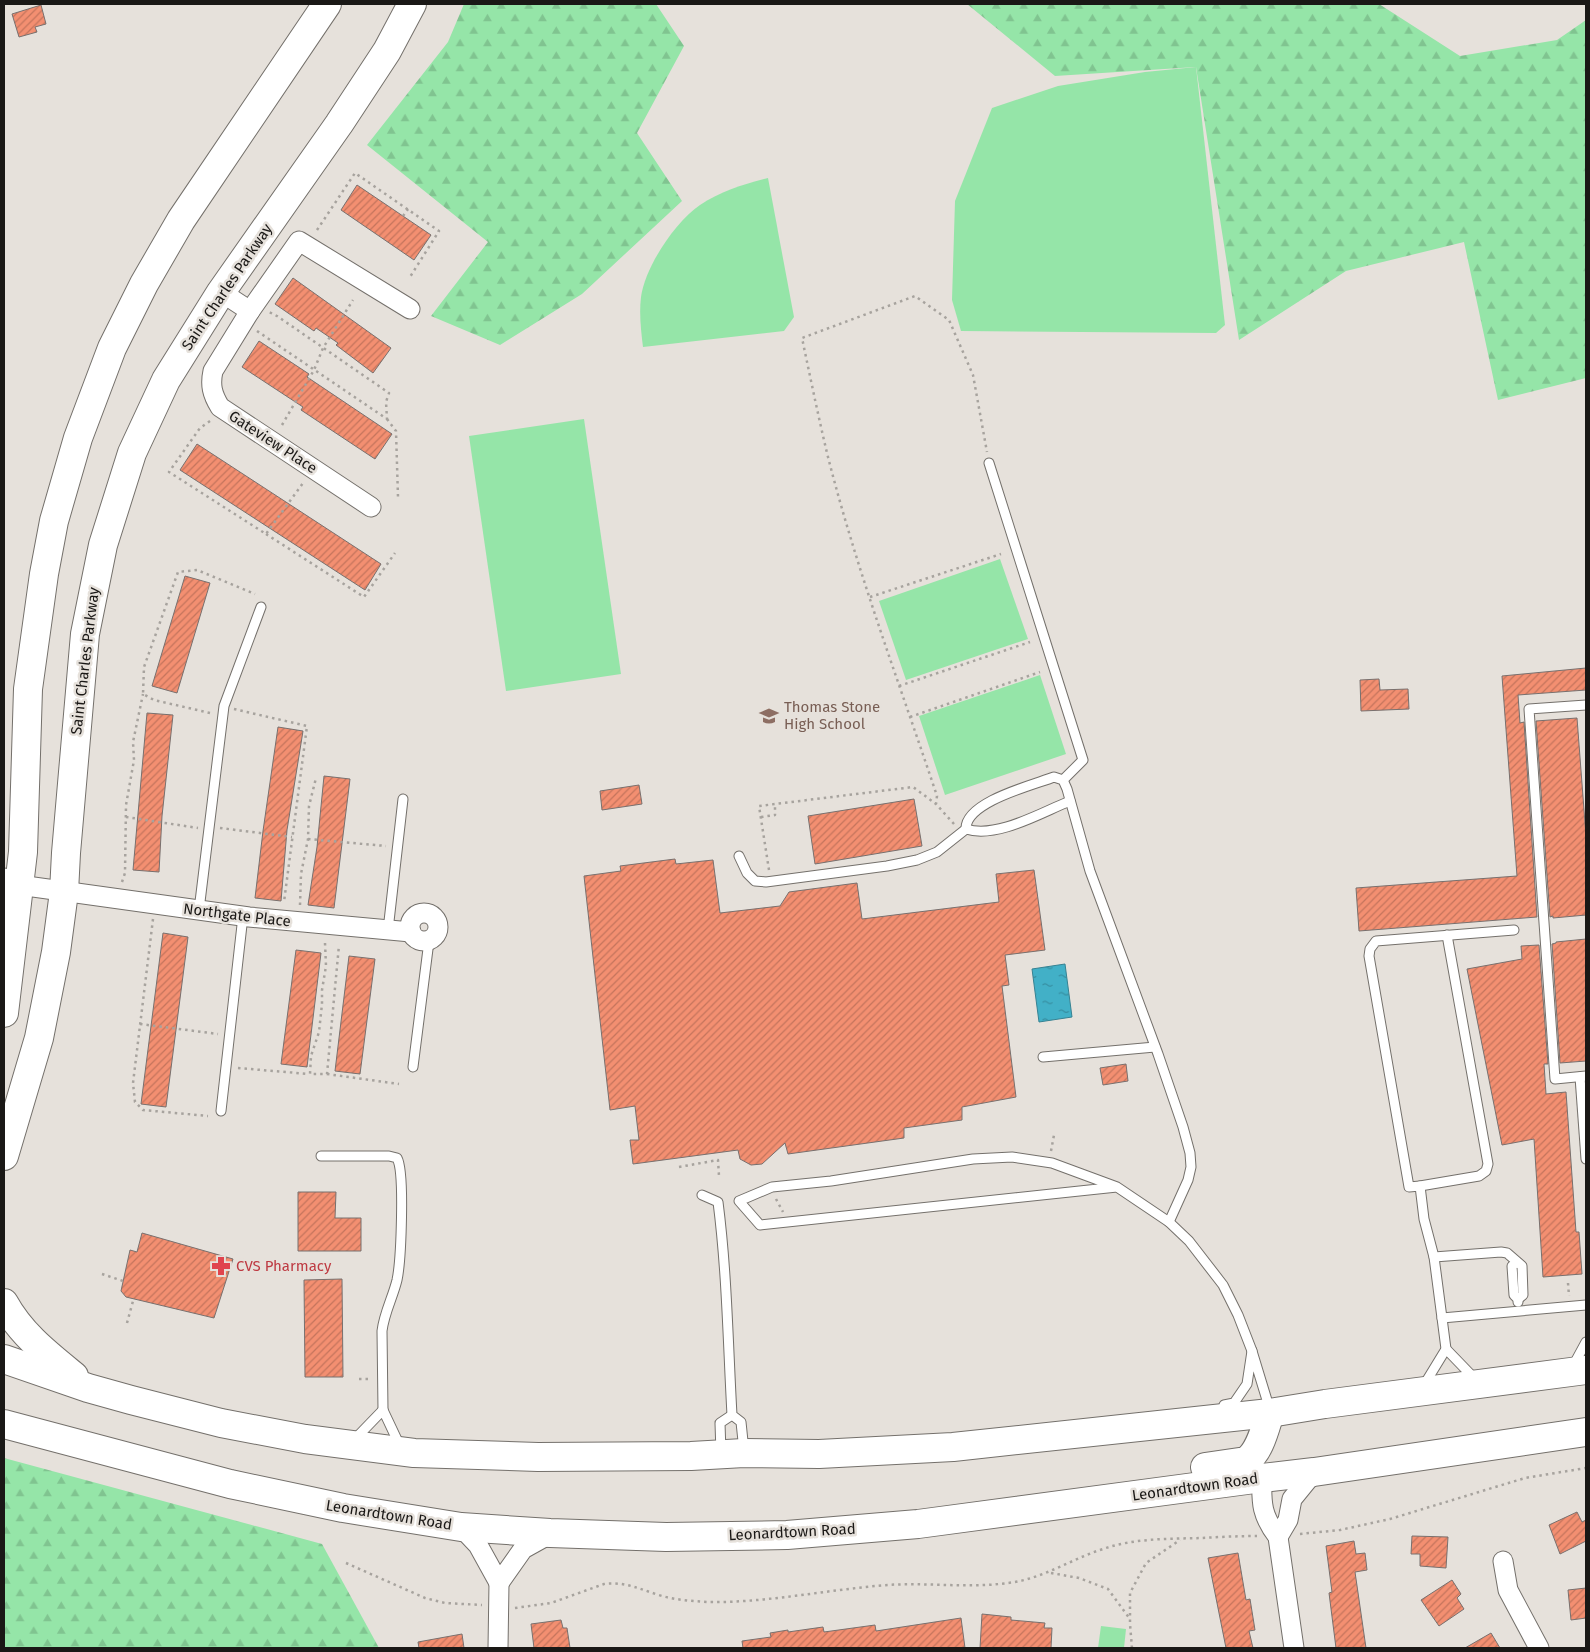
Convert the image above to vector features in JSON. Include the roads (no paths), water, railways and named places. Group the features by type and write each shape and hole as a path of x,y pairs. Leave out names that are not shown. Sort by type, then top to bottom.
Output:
{"main road":[{"path":"4,1013 9,886 23,852 30,679 44,574 54,521 78,438 112,348 144,284 180,220 327,4"},
{"name":"Saint Charles Parkway","path":"4,1156 40,1038 56,952 64,892 85,634 102,545 132,453 166,380 221,292 339,124 387,51 412,4"},
{"path":"4,1303 18,1325 32,1341 88,1388"},
{"path":"4,1359 88,1388 221,1423 305,1439 402,1451 538,1457 819,1454 952,1447 1270,1413 1578,1371"},
{"path":"1262,1478 1282,1431 1301,1422 1356,1415 1411,1393"},
{"path":"1052,1506 1085,1486 1246,1461 1254,1454 1270,1413"},
{"name":"Leonardtown Road","path":"4,1424 230,1484 343,1508 461,1527 550,1533 666,1537 787,1535 918,1524 1314,1472 1586,1432"}],"street":[{"name":"Gateview Place","path":"371,507 220,407 212,391 213,371 257,310 299,240 410,309"},
{"path":"221,292 257,310"},
{"name":"Northgate Place","path":"9,886 243,916 411,932"},
{"path":"424,912 433,915 438,922 438,932 433,939 428,941 415,938 411,932 410,924 415,916 424,912"},
{"path":"1278,1537 1288,1520 1292,1499 1314,1472"},
{"path":"1262,1478 1261,1501 1268,1524 1278,1537 1294,1648"},
{"path":"461,1527 478,1545 499,1583 498,1648"},
{"path":"499,1583 522,1549 550,1533"},
{"path":"1503,1561 1508,1590 1539,1648"}],"lane":[{"path":"989,463 1084,760 1063,780"},
{"path":"199,910 224,706 261,607"},
{"path":"1586,705 1529,709 1555,1078 1583,1076 1586,1159"},
{"path":"739,856 747,873 755,881 766,882 887,866 917,860 937,852 966,828 970,816 983,805 1054,777 1063,780"},
{"path":"1063,780 1090,871 1155,1047 1183,1127 1190,1153 1191,1167 1188,1180 1169,1222"},
{"path":"388,931 403,799"},
{"path":"966,828 975,832 982,832 1002,828 1070,800"},
{"path":"221,1111 243,916"},
{"path":"1447,935 1488,1164 1486,1170 1480,1176 1409,1187 1368,956 1370,949 1376,941 1447,935 1514,930"},
{"path":"413,1068 428,941"},
{"path":"1043,1056 1155,1047"},
{"path":"321,1156 389,1156 397,1158 400,1163 401,1232 397,1279 382,1331 383,1410 402,1451"},
{"path":"1117,1187 760,1225 739,1201 772,1187 831,1181 973,1159 1012,1158 1049,1162 1117,1187 1169,1222 1189,1241 1223,1286 1238,1315 1252,1351 1270,1413"},
{"path":"1420,1186 1424,1220 1434,1256 1446,1349 1480,1383"},
{"path":"702,1195 718,1202 724,1250 724,1282 732,1415 741,1422 732,1454"},
{"path":"1434,1256 1507,1252 1522,1266 1523,1295 1518,1299 1519,1311"},
{"path":"1442,1318 1586,1305"},
{"path":"1578,1371 1586,1342"},
{"path":"1411,1393 1446,1349"},
{"path":"1215,1406 1234,1404 1247,1384 1252,1351"},
{"path":"349,1445 383,1410"},
{"path":"732,1415 720,1424 732,1454"},
{"path":"1073,1434 1100,1422 1110,1420"}],"water":[{"path":"1065,964 1072,1017 1039,1022 1032,969"}],"place":[{"name":"Thomas Stone High School","path":"769,716"},
{"name":"CVS Pharmacy","path":"221,1266"}]}
